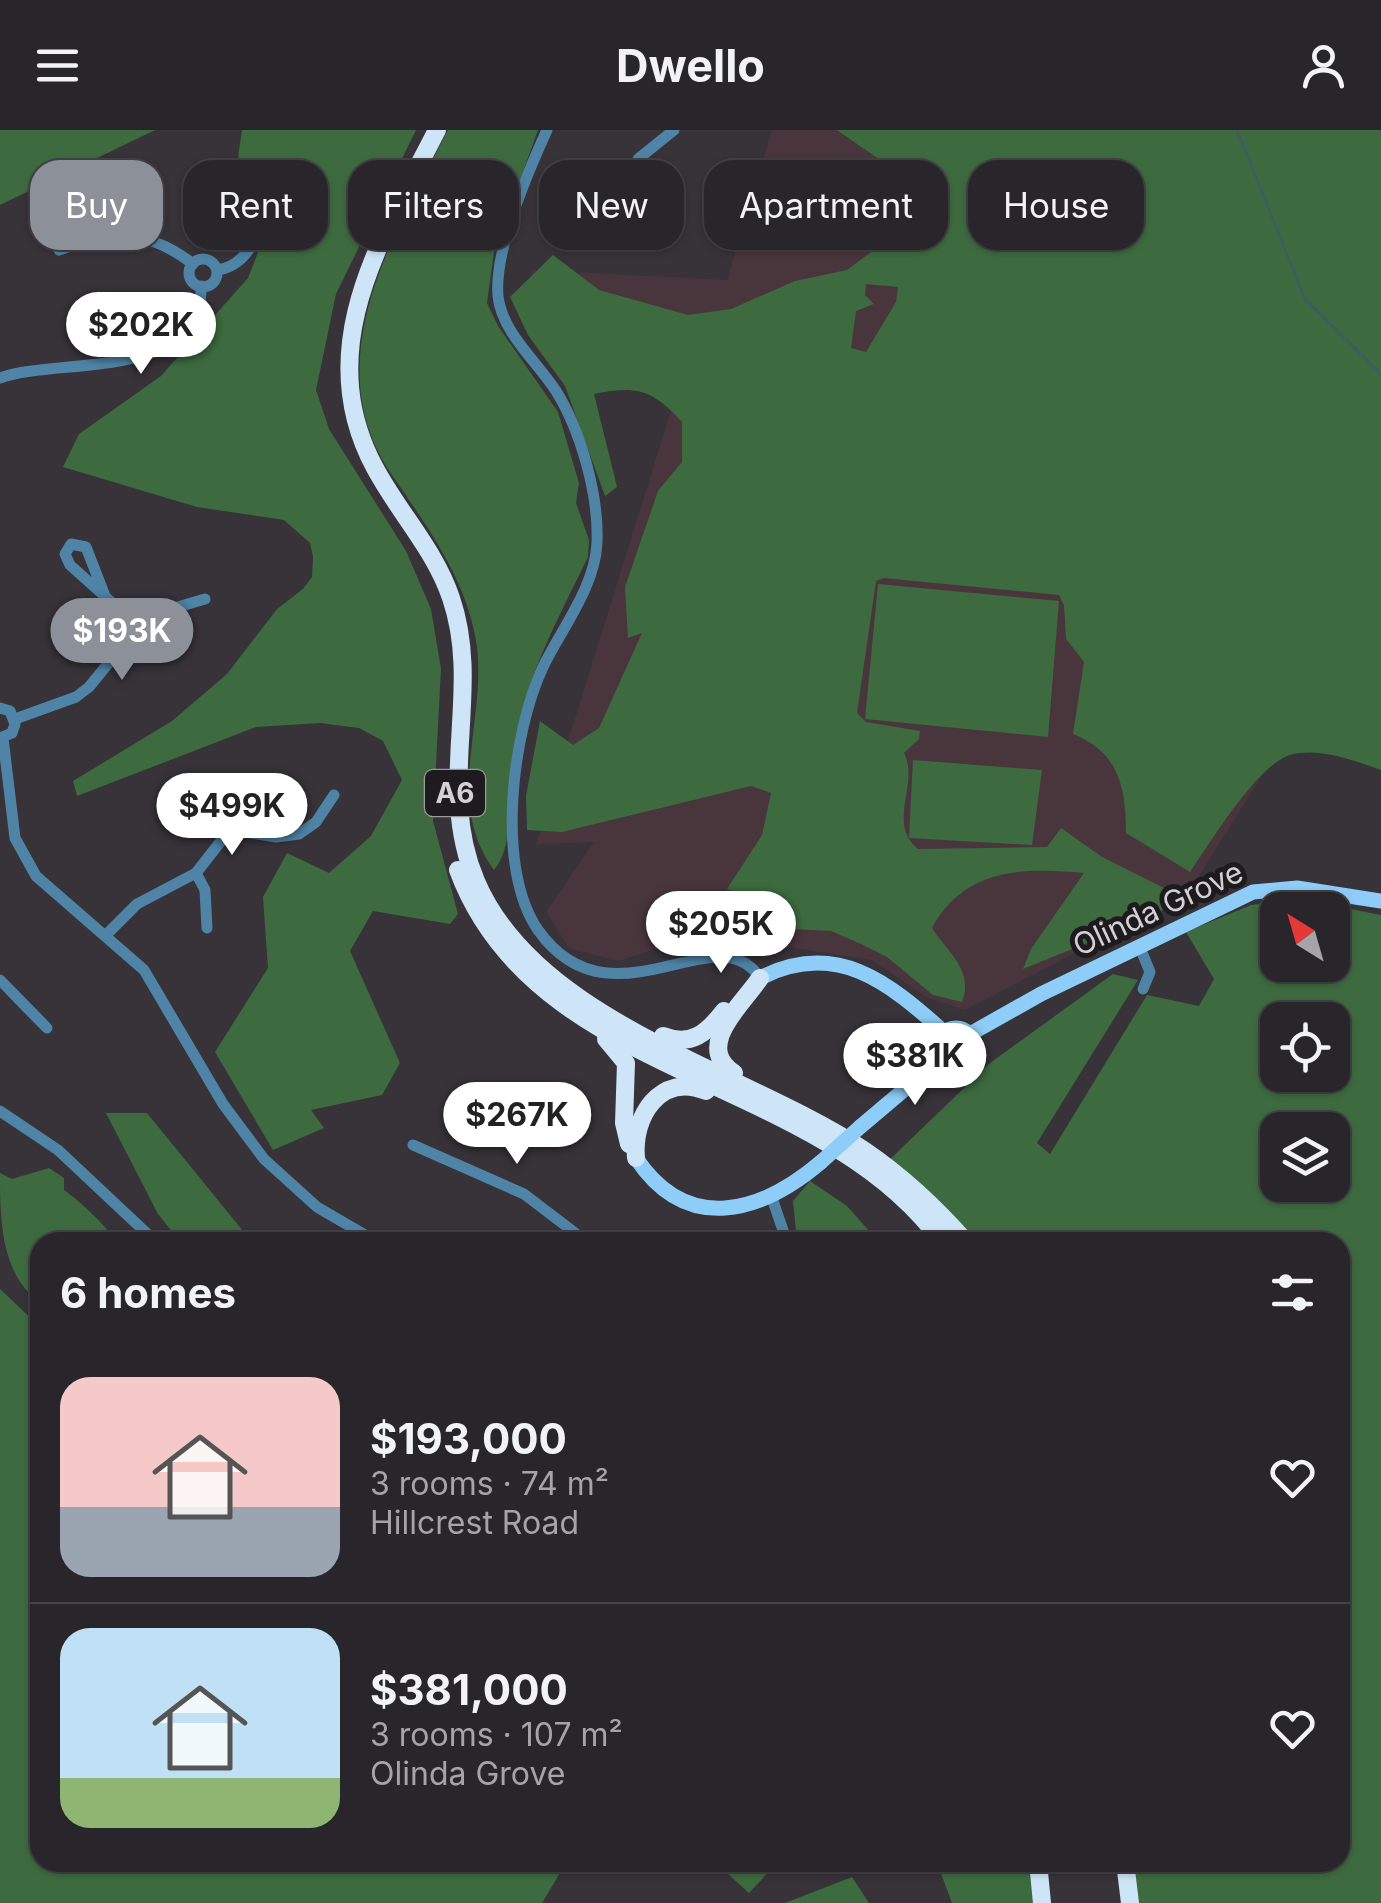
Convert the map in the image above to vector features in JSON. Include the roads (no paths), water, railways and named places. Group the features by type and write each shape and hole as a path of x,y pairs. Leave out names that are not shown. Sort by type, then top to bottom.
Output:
{"highway":[{"name":"A6","path":"425,130 347,291 338,333 338,392 359,461 420,558 444,610 451,669 444,798 459,871 490,934 547,984 615,1035 847,1158 902,1199 933,1232"},
{"name":"A6","path":"437,130 357,296 348,338 349,395 366,451 434,560 456,614 462,672 455,786 467,858 498,922 547,984 837,1134 913,1188 956,1232"},
{"path":"547,984 662,1036 684,1042 706,1032 739,992 760,978"},
{"path":"760,978 720,1036 717,1052 723,1064 854,1137 913,1188"},
{"path":"547,984 622,1054 628,1073 624,1123 636,1158"},
{"path":"636,1158 636,1126 648,1104 668,1090 696,1087 838,1159 898,1204 924,1232"},
{"path":"1039,1872 1042,1903"},
{"path":"1127,1872 1130,1903"}],"main road":[{"name":"Olinda Grove","path":"970,1034 1139,945 1228,902 1265,889 1312,890 1381,901"},
{"path":"760,978 795,964 838,963 874,978 944,1032"},
{"path":"955,1027 970,1034 974,1046 965,1060 954,1062 944,1056 939,1042 944,1032 955,1027"},
{"path":"636,1158 658,1184 700,1205 742,1208 772,1198 820,1162 944,1056"}],"street":[{"path":"547,130 510,233 498,292 510,328 567,413 586,470 597,540 588,579 542,670 528,712 514,827 518,890 544,938 581,967 631,976 728,956 747,962 760,978"},
{"path":"638,160 674,130"},
{"path":"163,245 192,264"},
{"path":"217,270 231,267 247,250"},
{"path":"192,264 205,259 217,270"},
{"path":"192,264 190,276 201,286"},
{"path":"201,286 214,281 217,270"},
{"path":"0,378 96,366 160,349 192,324 200,305 201,286"},
{"path":"105,596 86,547 71,544 66,550 67,561 105,596 136,624"},
{"path":"15,719 76,697 90,687 136,624 160,610 205,599"},
{"path":"0,708 15,719"},
{"path":"15,719 12,733 2,738 11,821 21,855 60,902 107,934 152,980 223,1104 264,1159 328,1215 358,1232"},
{"path":"107,934 138,904 196,872 230,833 299,834 316,822 334,794"},
{"path":"196,872 205,890 207,928"},
{"path":"1139,945 1150,972 1143,989"},
{"path":"0,980 47,1028"},
{"path":"0,1111 68,1158 146,1232"},
{"path":"413,1145 524,1194 574,1232"},
{"path":"772,1198 784,1232"}],"waterway":[{"path":"1237,130 1305,299 1381,374"}]}
